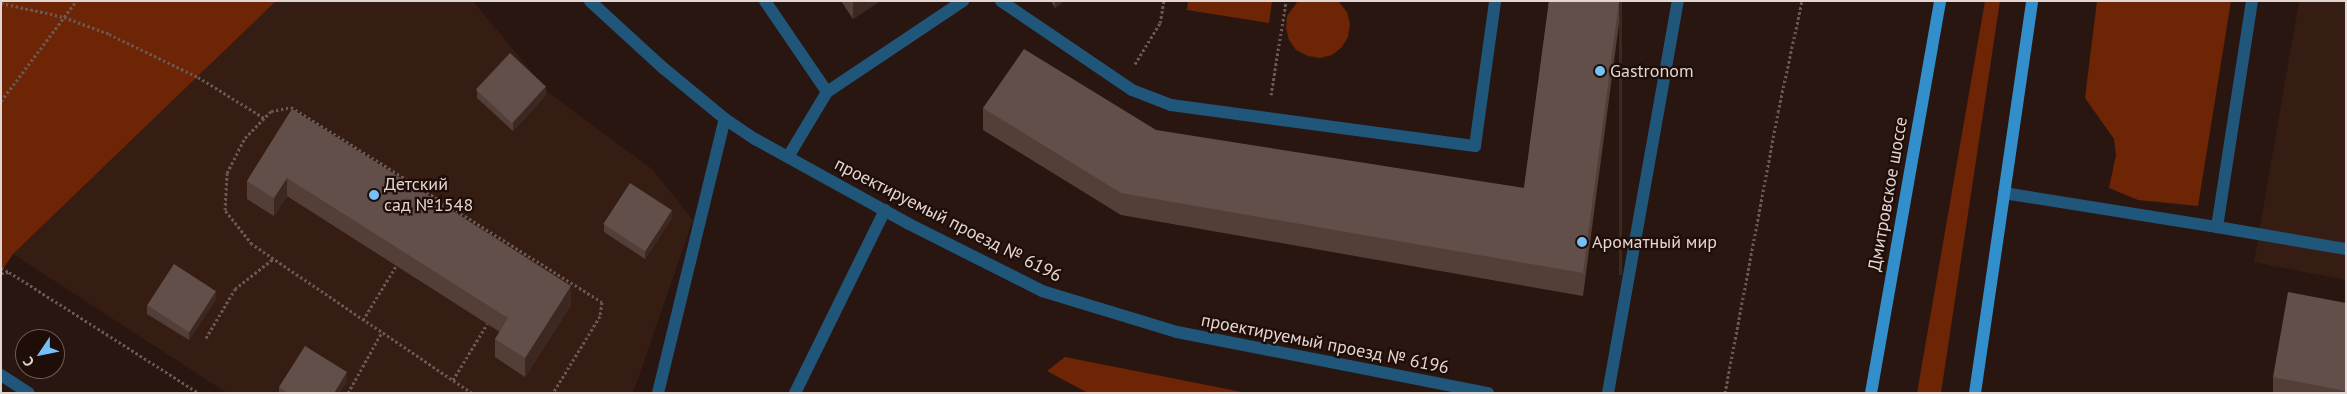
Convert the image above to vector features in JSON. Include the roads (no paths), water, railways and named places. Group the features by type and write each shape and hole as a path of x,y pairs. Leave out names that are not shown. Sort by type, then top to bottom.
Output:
{"main road":[{"name":"Дмитровское шоссе","path":"1871,393 1940,1"},
{"path":"1975,393 2032,1"}],"street":[{"name":"проектируемый проезд № 6196","path":"590,1 662,67 725,119 788,157 885,210 1042,291 1177,332 1441,389 1488,393"},
{"path":"765,1 827,92"},
{"path":"788,157 827,92 963,1"},
{"path":"1000,1 1132,90 1170,104 1475,146 1495,1"},
{"path":"1608,393 1678,1"},
{"path":"2217,227 2252,1"},
{"path":"658,393 725,119"},
{"path":"2004,193 2346,249"},
{"path":"795,393 885,210"},
{"path":"1,375 29,393"}],"place":[{"name":"Gastronom","path":"1600,71"},
{"name":"Детский сад №1548","path":"374,195"},
{"name":"Ароматный мир","path":"1582,242"}]}
